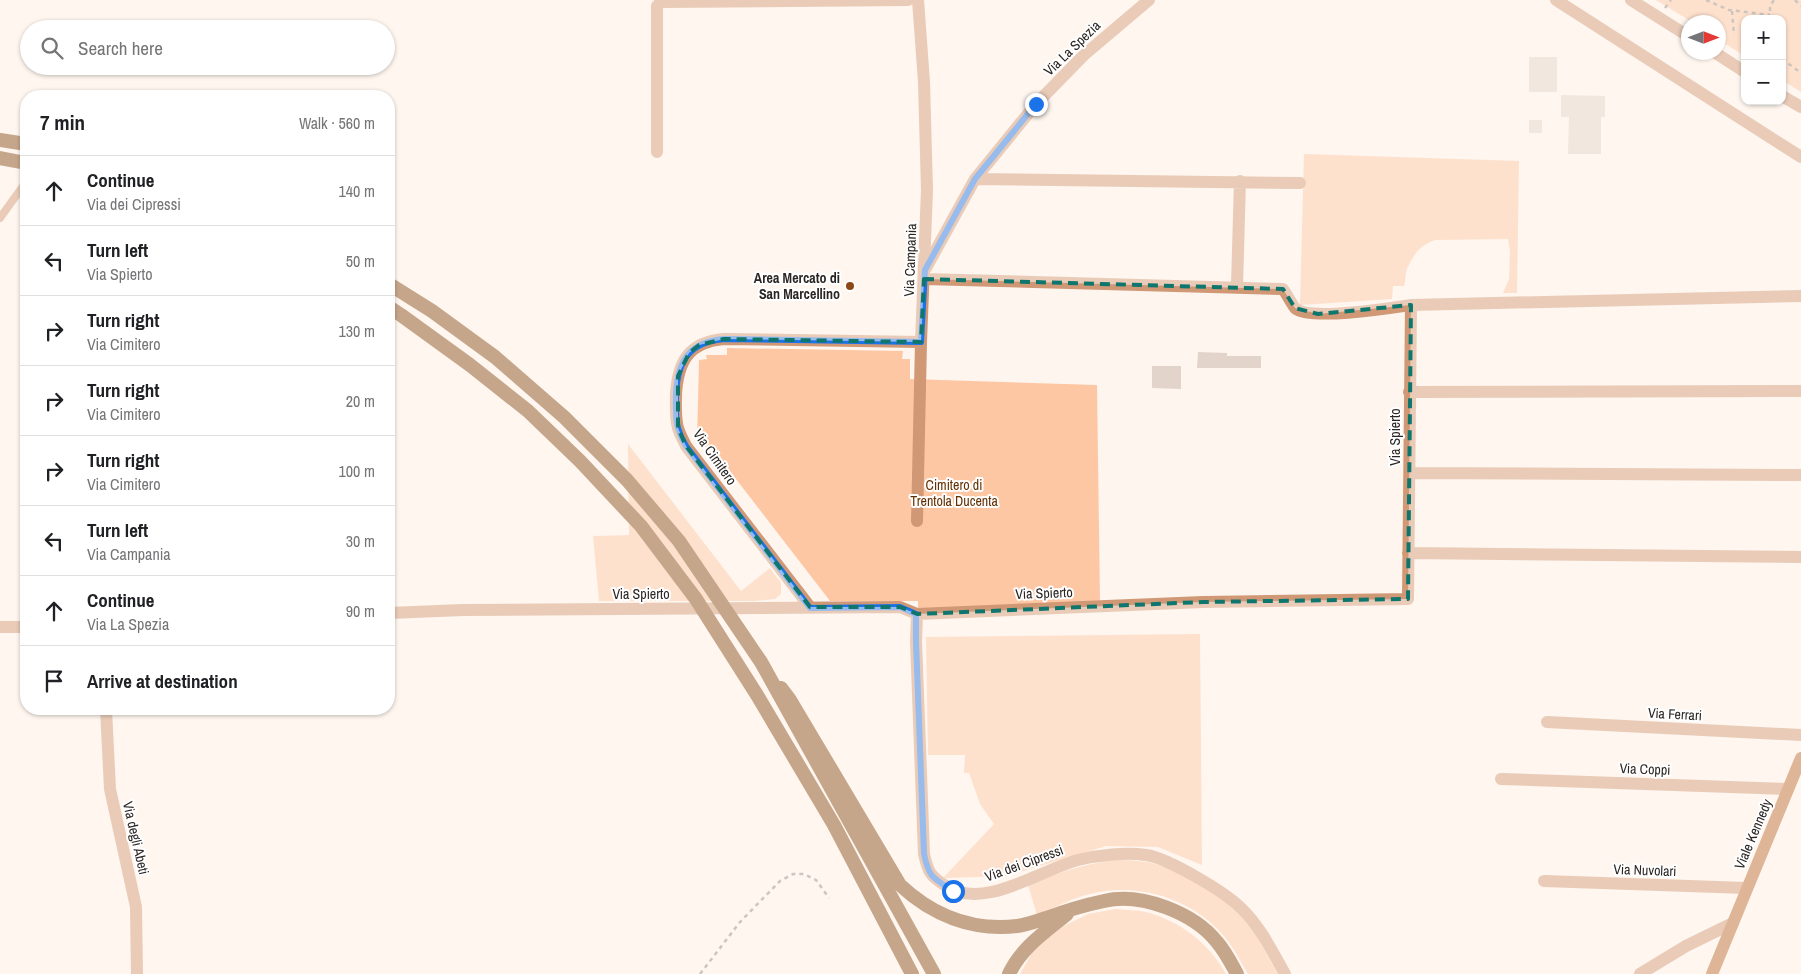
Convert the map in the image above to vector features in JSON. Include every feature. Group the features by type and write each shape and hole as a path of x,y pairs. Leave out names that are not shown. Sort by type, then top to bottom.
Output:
{"highway":[{"path":"0,140 20,143"},
{"path":"0,158 20,162"},
{"path":"395,288 432,311 495,357 564,416 627,480 679,541 761,662 790,700 900,884 916,900 948,917 970,924 992,927 1028,924 1107,900 1144,900 1173,910 1197,924 1217,941 1237,974"},
{"path":"395,311 470,365 528,411 580,461 641,526 696,599 757,695 834,826 909,970"},
{"path":"761,662 934,974"},
{"path":"1010,974 1013,965 1029,945 1074,909"}],"main road":[{"name":"Viale Kennedy","path":"1712,974 1801,758"}],"street":[{"path":"657,152 656,6 661,2 908,0"},
{"name":"Via Campania","path":"917,520 927,170 918,0"},
{"name":"Via La Spezia","path":"925,274 975,179 1036,104 1077,62 1149,0"},
{"path":"1631,0 1681,32"},
{"path":"1564,2 1801,157"},
{"path":"1726,60 1741,69"},
{"path":"1786,98 1801,107"},
{"path":"975,179 1300,183"},
{"path":"1237,286 1240,181"},
{"path":"926,225 952,221"},
{"path":"925,274 1283,289 1291,298 1295,308 1304,313 1318,314 1388,309 1411,305 1801,296"},
{"name":"Via Spierto","path":"395,613 463,610 900,607 916,614 1202,602 1408,598 1411,305"},
{"name":"Via Cimitero","path":"810,608 686,446 678,428 676,402 678,376 682,364 689,353 699,345 711,340 921,342"},
{"path":"1409,392 1801,390"},
{"path":"1410,473 1801,475"},
{"path":"1408,554 1801,557"},
{"name":"Via dei Cipressi","path":"916,614 924,854 927,869 932,878 953,891 970,894 988,894 1078,860 1110,855 1147,855 1182,869 1241,908 1264,936 1285,974"},
{"path":"0,627 20,627"},
{"name":"Via degli Abeti","path":"106,715 110,789 136,907 138,974"},
{"name":"Via Ferrari","path":"1547,722 1801,735"},
{"name":"Via Coppi","path":"1501,779 1788,790"},
{"name":"Via Nuvolari","path":"1544,881 1746,888"},
{"path":"1640,974 1686,946 1733,923"}],"lane":[{"path":"0,218 20,190"}],"path":[{"path":"1706,0 1732,11 1757,15"},
{"path":"1770,15 1770,6 1774,0"},
{"path":"1795,0 1801,6"},
{"path":"1732,11 1734,35"},
{"path":"1783,60 1801,73"},
{"path":"700,974 740,922 780,881 792,874 804,874 816,880 829,898"}],"highlighted area":[{"path":"924,279 1283,289 1295,308 1318,314 1411,305 1408,599 1203,602 917,614 900,607 810,607 686,446 678,428 678,376 689,353 699,345 724,339 921,342"}],"green space":[{"path":"1656,0 1801,0 1801,92 1786,83 1786,15 1741,15 1741,54 1726,44 1726,15 1681,15"},
{"path":"1304,154 1519,161 1517,293 1503,293 1509,279 1510,252 1508,239 1435,240 1421,248 1415,255 1407,269 1404,286 1393,286 1392,299 1300,305"},
{"name":"Cimitero di Trentola Ducenta","path":"727,348 903,351 902,359 910,359 910,379 1097,385 1100,601 918,609 918,601 830,601 719,457 713,457 713,447 705,447 705,444 697,443 699,360 707,359 706,355 727,355"},
{"path":"628,444 741,591 770,568 781,583 781,594 775,599 754,601 599,601 593,536 629,535"},
{"path":"1200,634 1202,865 1158,847 1106,846 1007,876 943,878 994,824 980,804 969,773 964,773 965,755 928,755 926,637"},
{"path":"1118,859 1147,862 1170,868 1228,902 1250,925 1278,974 1248,974 1230,944 1210,922 1195,911 1162,896 1126,890 1108,891 1077,898 1037,915 1028,885 1072,869"},
{"path":"1115,909 1146,912 1182,927 1211,952 1226,974 1020,974 1036,946 1052,932 1088,914"}],"building":[{"path":"1529,57 1557,57 1557,92 1529,92"},
{"path":"1561,95 1605,96 1605,117 1601,117 1601,154 1568,154 1569,117 1561,117"},
{"path":"1529,120 1542,120 1542,133 1529,133"},
{"path":"1198,352 1227,353 1227,356 1261,356 1261,368 1197,368"},
{"path":"1152,366 1181,366 1181,389 1152,388"}],"place":[{"name":"Area Mercato di San Marcellino","path":"850,286"}],"route":[{"path":"953,891 932,878 927,869 924,854 916,614 900,607 810,608 686,446 678,428 676,402 678,376 682,364 689,353 699,345 711,340 921,342 925,270 975,179 1036,104"}]}
